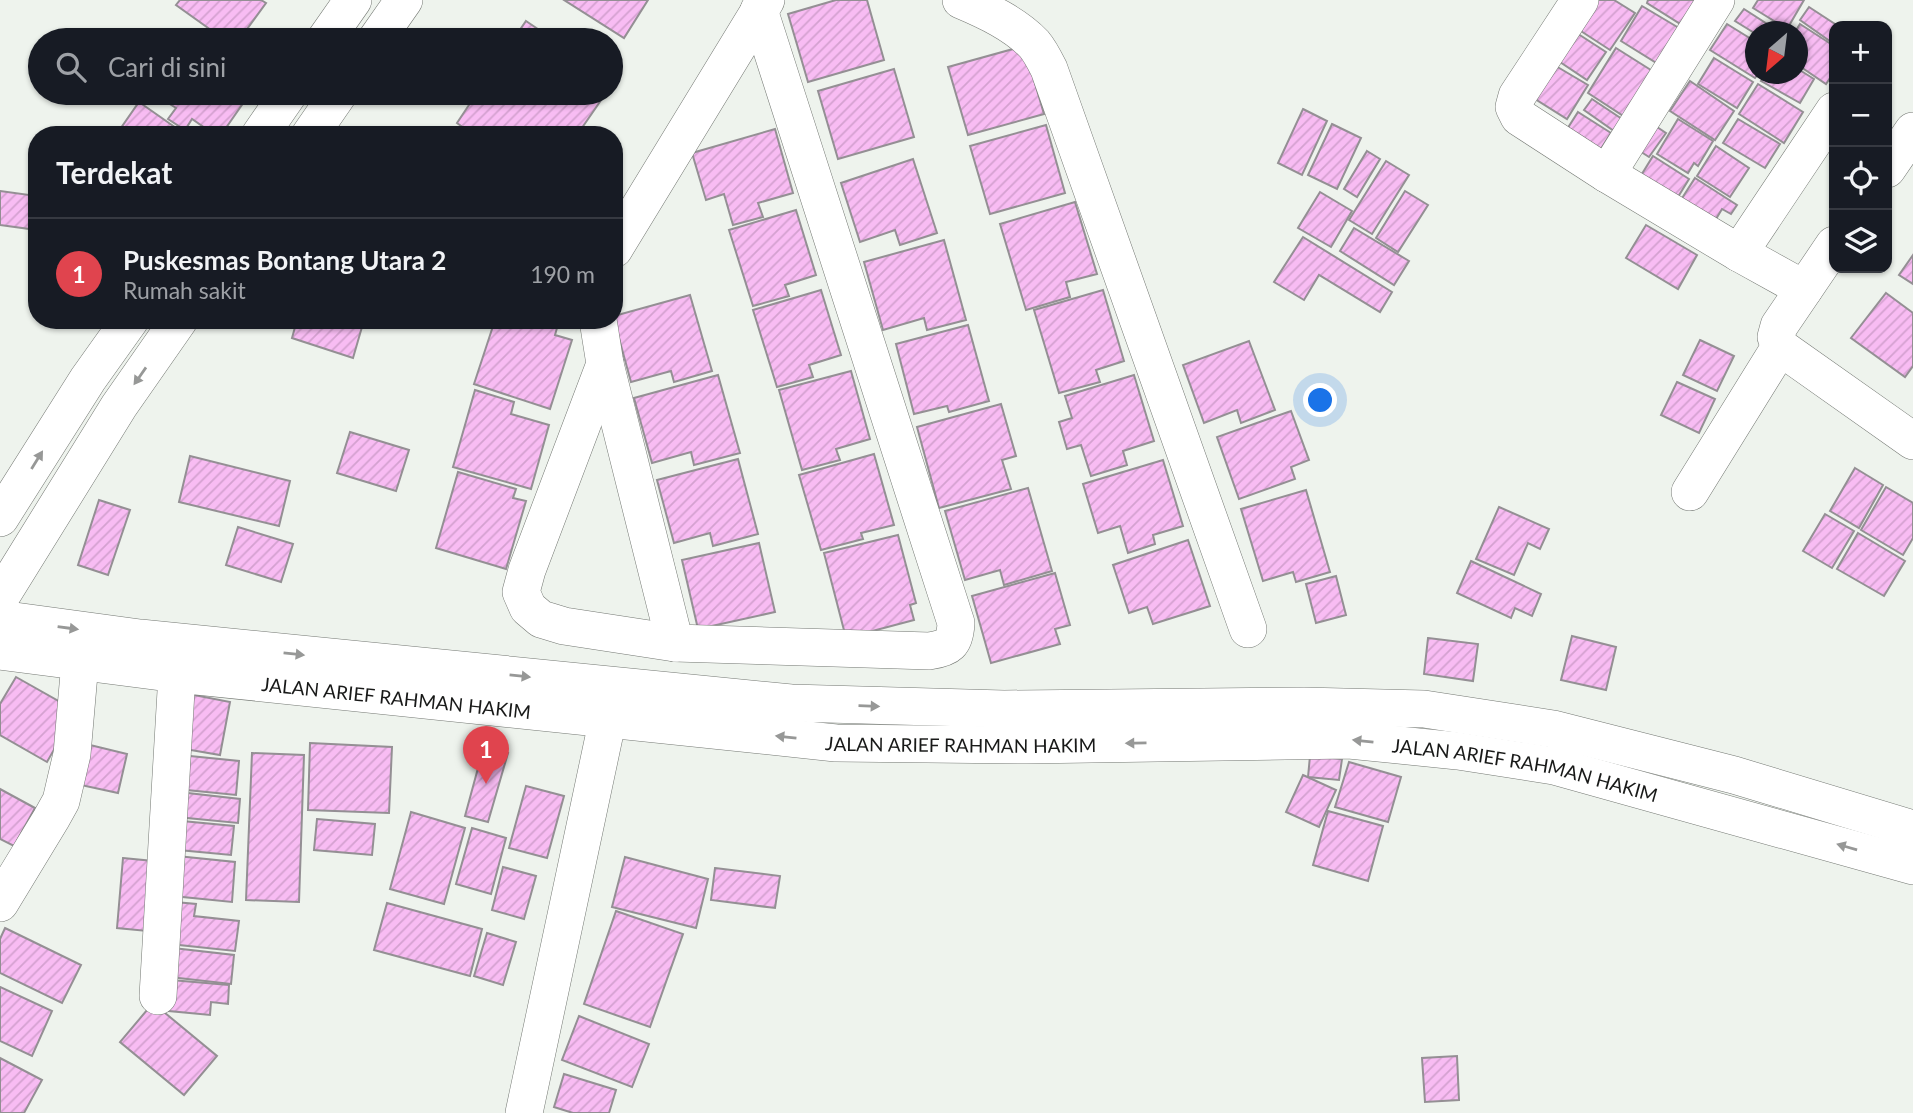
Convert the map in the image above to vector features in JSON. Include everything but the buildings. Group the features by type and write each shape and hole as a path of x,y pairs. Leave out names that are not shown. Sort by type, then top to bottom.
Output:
{"street":[{"path":"333,28 353,0"},
{"path":"384,28 404,0"},
{"path":"961,0 985,10 1013,27 1035,45 1049,69 1248,629"},
{"path":"1580,0 1517,96 1514,107 1519,117 1607,174 1804,289"},
{"path":"1607,174 1716,0"},
{"path":"623,234 763,5"},
{"path":"605,364 521,592 528,608 541,619 564,626 675,643 929,651 944,649 951,643 956,623 763,5"},
{"path":"266,126 281,105"},
{"path":"1739,253 1829,118"},
{"path":"1892,162 1913,131"},
{"path":"1829,252 1779,326 1776,337 1780,347 1913,441"},
{"path":"0,518 88,379 124,329"},
{"path":"0,598 119,406 173,329"},
{"path":"599,329 605,364 675,643"},
{"path":"1690,492 1780,347"},
{"name":"JALAN ARIEF RAHMAN HAKIM","path":"0,619 140,638 791,704 1004,709 1304,706 1424,709 1553,729 1734,775 1913,829"},
{"name":"JALAN ARIEF RAHMAN HAKIM","path":"0,652 177,674 836,743 1027,745 1349,740 1458,751 1554,766 1913,866"},
{"path":"0,903 61,801 72,754 80,662"},
{"path":"158,996 177,674"},
{"path":"524,1113 608,718"}],"place":[{"name":"Puskesmas Bontang Utara 2","path":"486,784"}]}
